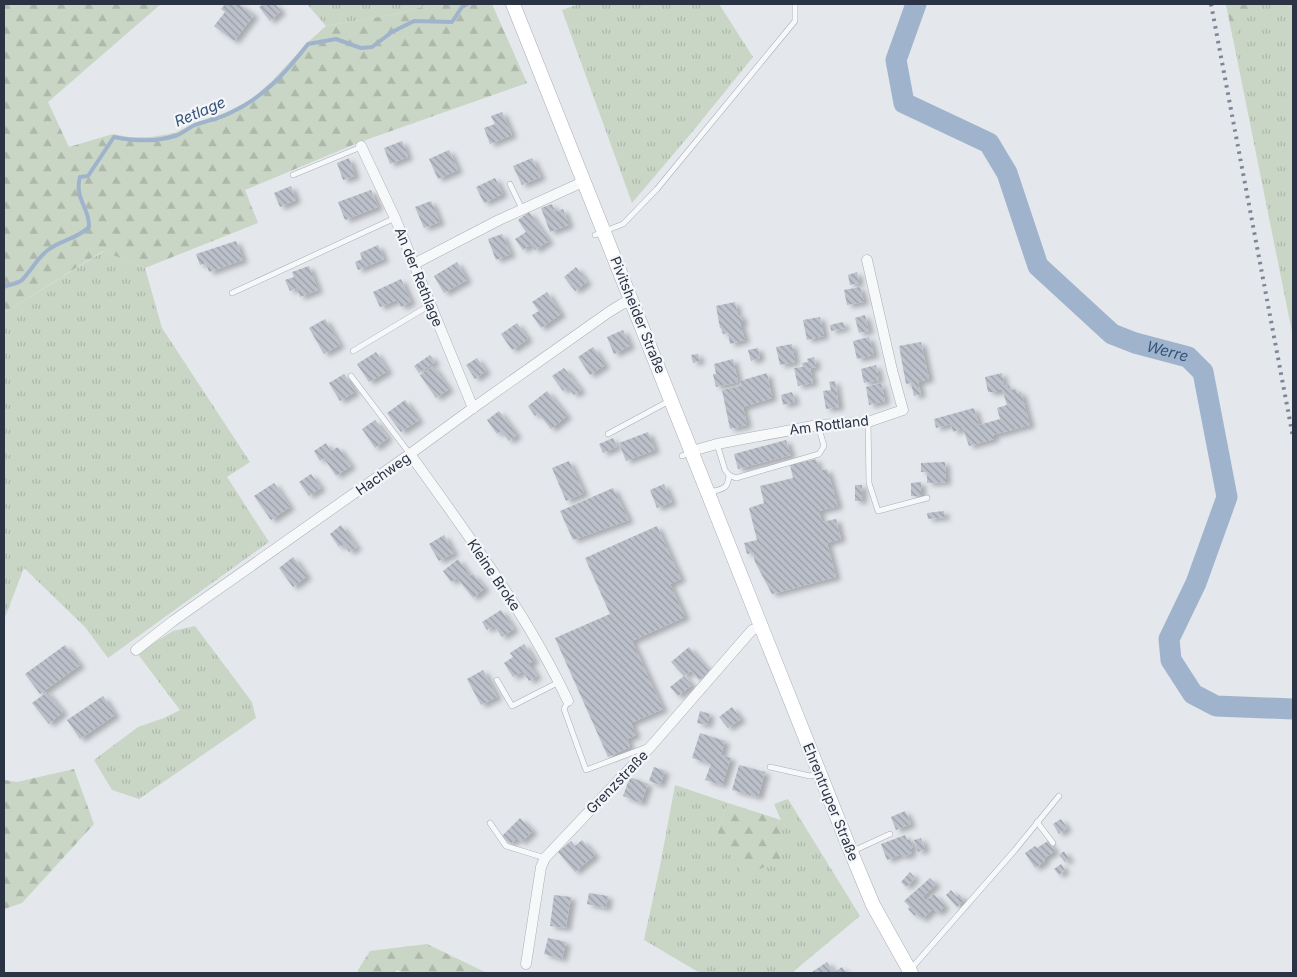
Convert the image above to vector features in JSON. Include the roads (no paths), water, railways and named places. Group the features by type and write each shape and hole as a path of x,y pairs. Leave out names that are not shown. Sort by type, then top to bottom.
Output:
{"main road":[{"name":"Pivitsheider Straße","path":"513,4 584,181 599,233 632,300 671,400 687,453 708,492 761,626"},
{"name":"Ehrentruper Straße","path":"761,626 873,905 909,972"}],"street":[{"name":"An der Rethlage","path":"362,146 395,218 472,408"},
{"path":"414,264 584,181"},
{"name":"Am Rottland","path":"687,453 717,444 818,425 868,422 903,410 867,260"},
{"name":"Hachweg","path":"136,650 172,621 410,454 472,408 609,312 632,300"},
{"name":"Kleine Broke","path":"410,454 508,593 560,682 568,700"},
{"name":"Grenzstraße","path":"526,964 541,867 545,858 652,745 752,630 761,626"}],"lane":[{"path":"599,233 623,224 657,189 794,21 795,4"},
{"path":"293,174 362,146"},
{"path":"510,184 522,210"},
{"path":"232,293 395,218"},
{"path":"353,351 430,305"},
{"path":"351,376 410,454"},
{"path":"608,434 671,400"},
{"path":"868,422 868,483 878,511 927,498"},
{"path":"728,475 736,478 819,454 824,446 818,425"},
{"path":"708,492 725,488 728,484 728,475 717,444"},
{"path":"497,680 512,706 560,682"},
{"path":"568,700 564,709 586,770 652,745"},
{"path":"770,767 810,776 820,773"},
{"path":"909,972 1059,796"},
{"path":"1037,822 1053,842"},
{"path":"490,823 506,846 545,858"},
{"path":"851,852 890,834"}],"waterway":[{"name":"Retlage","path":"4,287 22,280 48,250 89,227 89,220 80,197 80,177 88,176 114,137 144,140 178,135 195,125 228,114 252,101 282,75 308,44 336,39 361,48 372,47 392,32 414,21 452,22 462,7 467,4"},
{"name":"Werre","path":"916,4 896,60 904,103 989,143 1007,173 1038,266 1112,334 1135,343 1188,357 1203,372 1227,497 1196,583 1169,639 1171,660 1193,694 1216,706 1293,709"}],"railway":[{"path":"1211,4 1293,437"}]}
